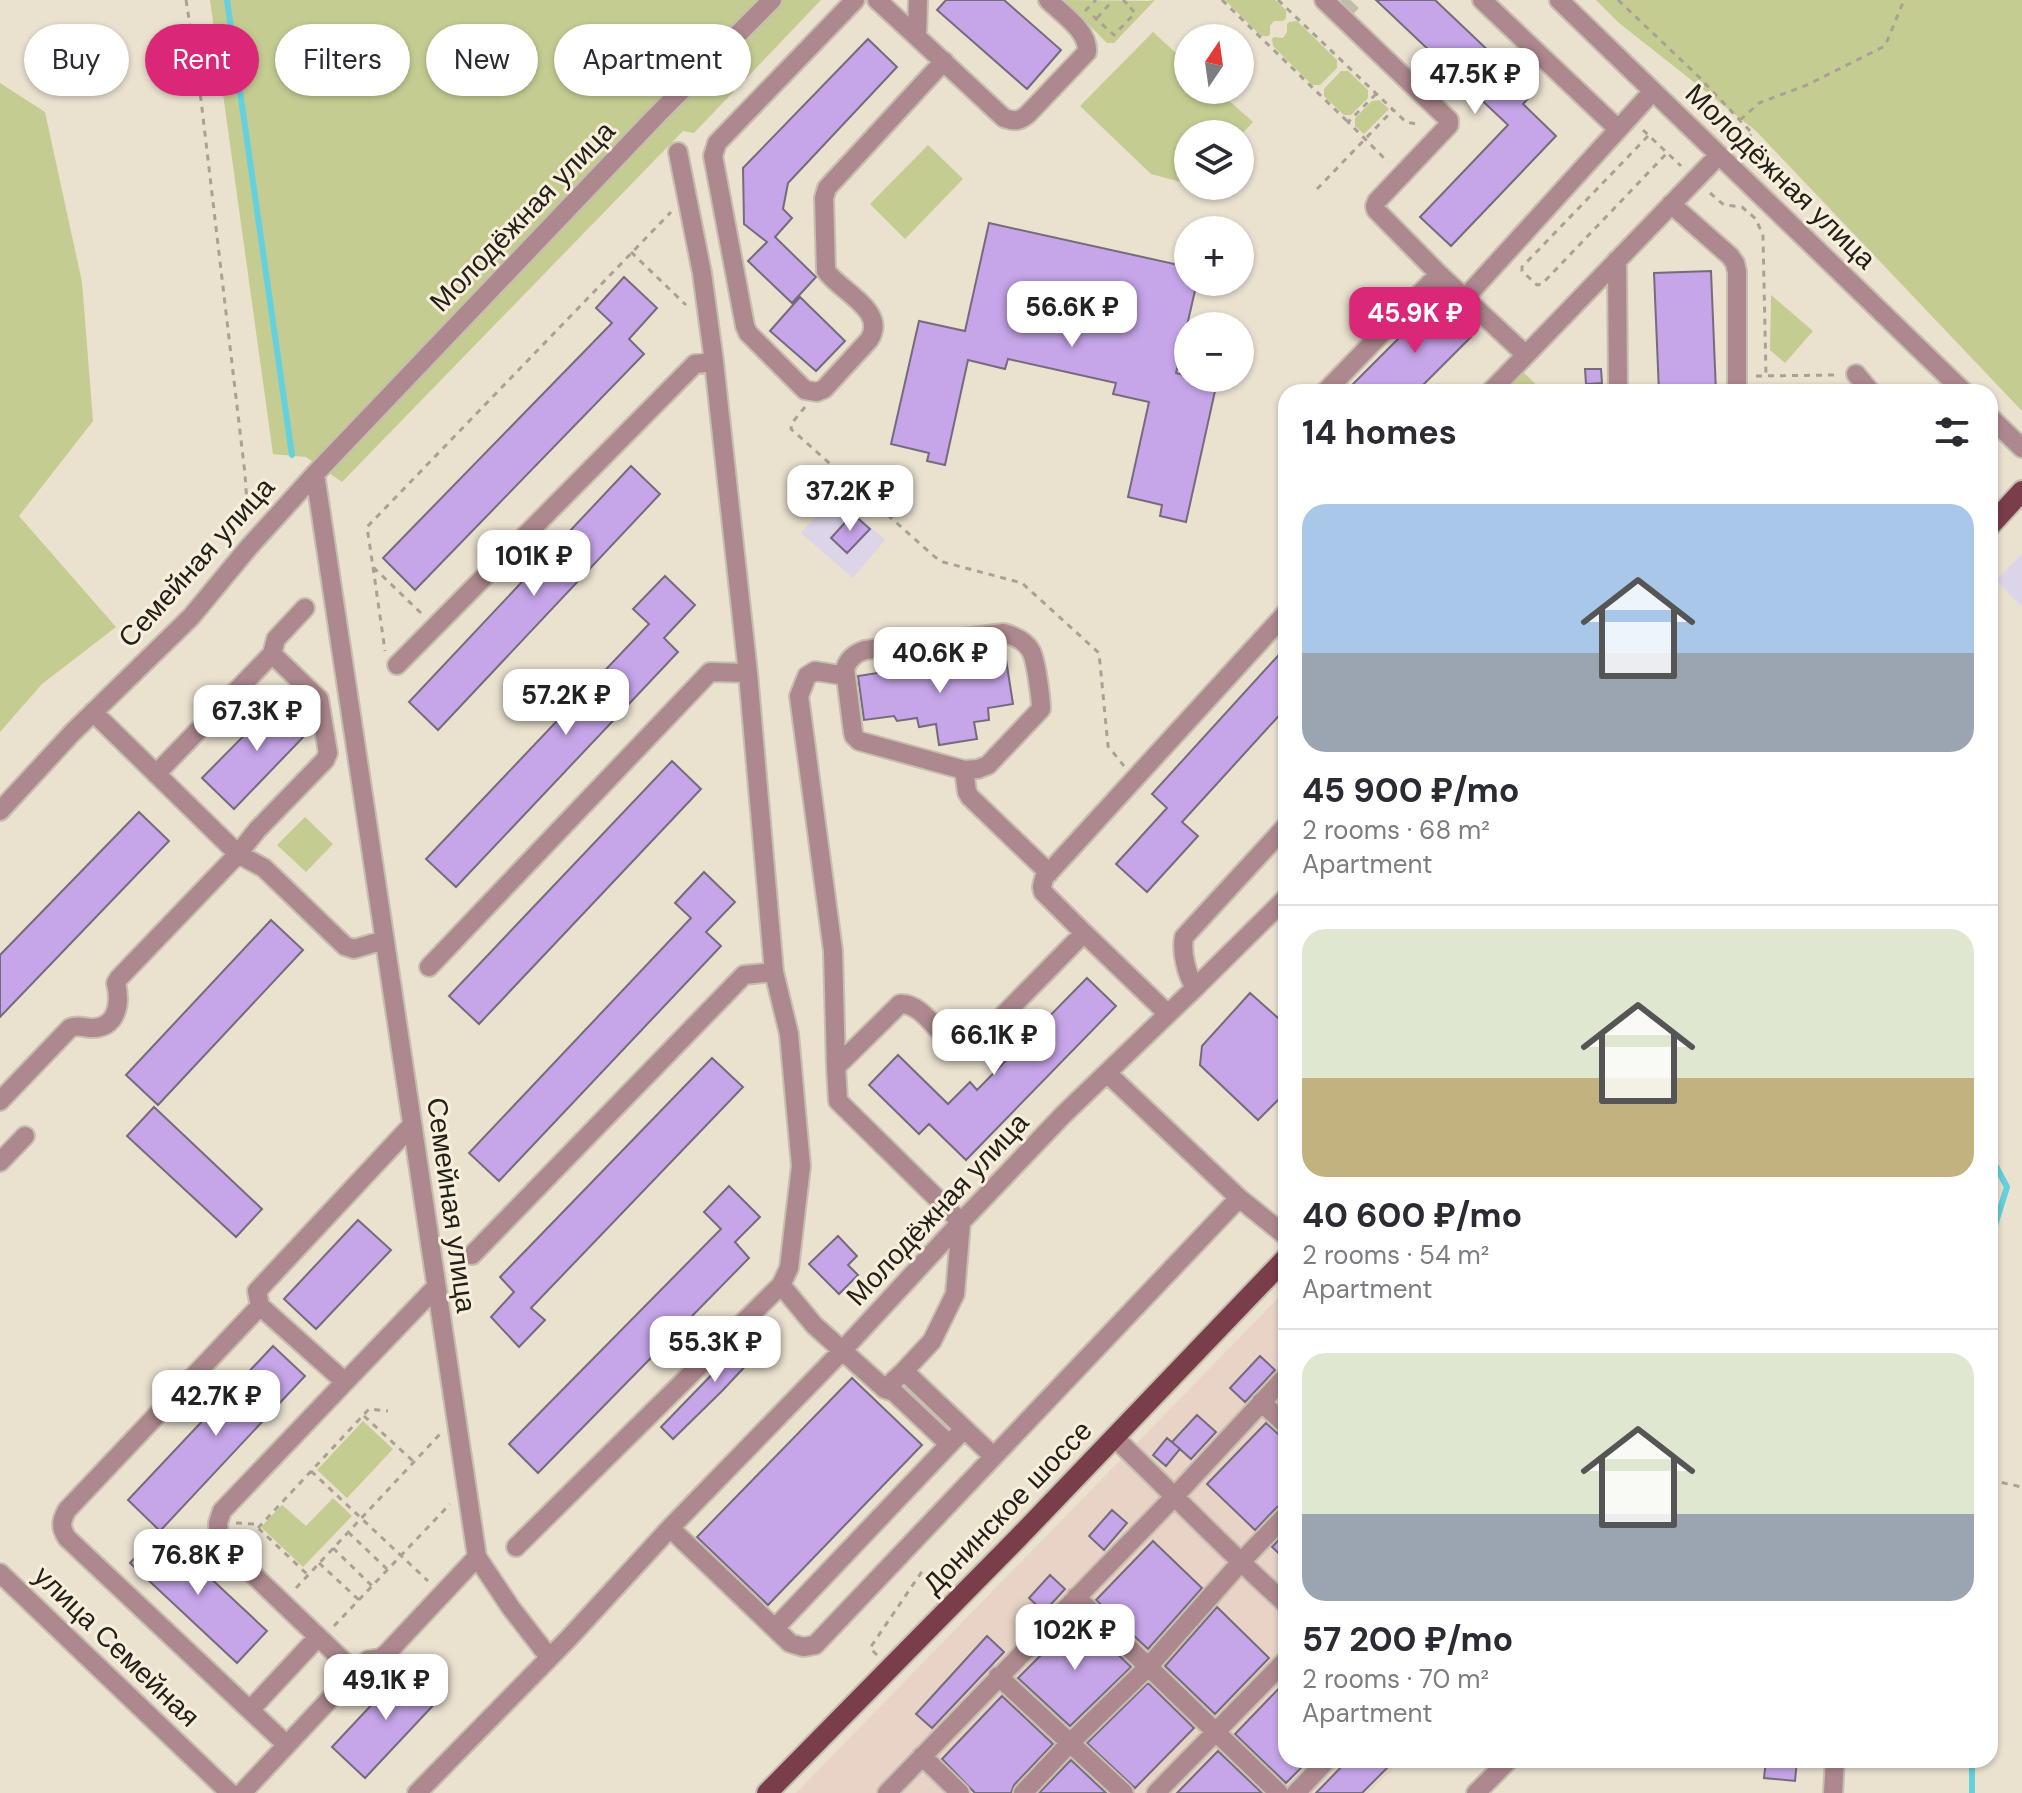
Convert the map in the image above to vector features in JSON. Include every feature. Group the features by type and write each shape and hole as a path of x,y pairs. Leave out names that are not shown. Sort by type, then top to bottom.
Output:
{"main road":[{"path":"1998,517 2022,491"},
{"name":"Донинское шоссе","path":"767,1793 1015,1541 1278,1266"}],"street":[{"name":"Молодёжная улица","path":"315,474 657,115 772,0"},
{"path":"855,0 717,143 713,156 745,326 748,333 805,390 817,392 824,389 869,340 875,325 869,311 826,271 824,198 827,188 944,61"},
{"path":"877,0 1004,118 1013,121 1021,120 1087,52 1085,36 1048,0"},
{"path":"917,37 918,0"},
{"path":"1324,0 1449,120 1449,125 1377,201 1376,210 1526,355"},
{"path":"1482,0 1624,123"},
{"name":"Молодёжная улица","path":"1559,0 1956,384"},
{"path":"1465,298 1653,91"},
{"path":"516,1547 781,1285 789,1268 801,1166 789,1034 774,972 748,673 714,362 702,273 678,152"},
{"path":"1498,384 1719,155"},
{"path":"1671,204 1735,263 1737,384"},
{"path":"1617,260 1618,384"},
{"path":"1333,384 1439,274"},
{"path":"397,665 695,364 714,362"},
{"path":"1856,374 1864,384"},
{"path":"1998,425 2022,448"},
{"name":"Семейная улица","path":"0,811 72,733 191,617 315,474"},
{"name":"Семейная улица","path":"315,474 477,1557 549,1657"},
{"path":"156,774 272,654 276,639 305,608"},
{"path":"1168,1014 1043,892 1042,883 1278,622"},
{"path":"1004,633 1014,636 1030,649 1041,709 988,765 964,770 859,741 853,732 845,669 849,661 865,650 1004,633"},
{"path":"0,1101 70,1028 96,1028 109,1022 118,1008 116,983 119,978 325,760 328,753 319,699 272,654"},
{"path":"846,676 815,671 807,676 799,696 833,951 838,1101 961,1222 955,1294 932,1341 885,1389"},
{"path":"429,967 710,672 748,673"},
{"path":"93,712 238,854 264,868 345,946 354,949 384,940"},
{"path":"327,744 354,739"},
{"path":"964,770 970,797 1049,873"},
{"path":"1195,988 1189,978 1184,937 1278,835"},
{"name":"Молодёжная улица","path":"417,1793 842,1351 1063,1115 1278,906"},
{"path":"836,1067 900,1004 915,1007 952,1043 959,1048 968,1048 1084,933"},
{"path":"472,1255 744,975 774,972"},
{"path":"1107,1073 1239,1198 1278,1230"},
{"path":"345,1382 260,1306 257,1297 259,1287 412,1125"},
{"path":"0,1162 25,1136"},
{"path":"670,1528 790,1643 803,1647 815,1645 1239,1198"},
{"path":"781,1285 814,1325 885,1389 894,1392 949,1444"},
{"path":"355,1672 219,1542 218,1523 222,1511 436,1287"},
{"path":"260,1306 67,1510 61,1529 287,1745"},
{"path":"904,1371 993,1456"},
{"path":"887,1793 1175,1496 1278,1384"},
{"path":"1261,1402 1278,1418"},
{"path":"775,1628 964,1429"},
{"path":"1114,1437 1278,1597"},
{"path":"1023,1793 1149,1666 1278,1523"},
{"path":"242,1793 355,1672 368,1660 381,1658 387,1653 477,1557"},
{"name":"улица Семейная","path":"0,1573 222,1791"},
{"path":"1076,1597 1279,1793"},
{"path":"250,1710 320,1638"},
{"path":"1156,1793 1278,1668"},
{"path":"998,1676 1124,1793"},
{"path":"922,1756 960,1793"},
{"path":"1296,1793 1319,1768"},
{"path":"1476,1793 1501,1768"},
{"path":"1833,1793 1835,1768"}],"path":[{"path":"186,0 199,83 241,443 249,547"},
{"path":"1080,17 1096,0"},
{"path":"1096,18 1113,0"},
{"path":"1222,0 1402,176"},
{"path":"1278,0 1406,122 1444,130"},
{"path":"1618,0 1699,77 1753,134 1719,155"},
{"path":"1740,120 1759,103 1807,85 1885,46 1903,0"},
{"path":"1087,10 1114,35 1135,13 1126,1"},
{"path":"1348,122 1376,94"},
{"path":"1317,189 1393,110"},
{"path":"1624,123 1649,135 1721,204 1742,207 1756,219 1763,236 1766,376"},
{"path":"1649,135 1522,267 1522,271 1537,285 1542,284 1667,153"},
{"path":"397,665 386,664 367,527 679,203 688,200"},
{"path":"631,252 691,309"},
{"path":"1737,384 1766,376 1856,374"},
{"path":"817,392 792,423 791,429 935,557 943,562 1022,583 1099,653 1108,746 1135,778"},
{"path":"373,567 435,627"},
{"path":"258,1528 369,1409 388,1411"},
{"path":"363,1415 414,1462"},
{"path":"282,1602 441,1433 458,1428"},
{"path":"311,1471 442,1595"},
{"path":"1998,1481 2022,1487"},
{"path":"320,1638 466,1486"},
{"path":"218,1523 254,1524 308,1575"},
{"path":"348,1532 388,1570"},
{"path":"333,1548 372,1586"},
{"path":"319,1563 359,1600"}],"shaded area":[{"path":"850,508 885,540 853,578 801,533 822,509"},
{"path":"2022,554 2022,607 1998,582 1998,578"},
{"path":"1278,1298 1278,1768 1394,1768 1368,1793 796,1793"}],"green space":[{"path":"210,0 821,0 751,73 751,24 554,24 554,96 729,96 694,133 683,131 342,482 306,457 273,454 223,96 259,96 259,24 213,24"},
{"path":"1064,0 1155,0 1114,43 1107,43"},
{"path":"1225,0 1275,0 1286,10 1283,21 1274,21 1270,26 1269,36 1261,36 1254,29 1254,24 1249,24"},
{"path":"1596,0 2022,0 2022,411 1756,131 1619,23"},
{"path":"1297,21 1337,60 1337,68 1320,85 1312,85 1273,46 1272,39 1283,38 1287,24"},
{"path":"1153,32 1174,51 1174,104 1233,104 1251,120 1174,120 1174,180 1151,174 1080,106"},
{"path":"1341,71 1348,71 1368,90 1368,98 1351,115 1344,115 1324,96 1324,89"},
{"path":"0,83 45,112 82,282 93,421 19,516 116,627 42,684 0,732"},
{"path":"1379,100 1389,109 1364,134 1355,126 1355,118 1372,101"},
{"path":"928,145 963,179 905,239 870,204"},
{"path":"1771,295 1813,331 1785,363 1770,350"},
{"path":"1522,371 1536,384 1510,384"},
{"path":"305,817 333,844 306,872 277,845"},
{"path":"363,1421 393,1449 347,1498 317,1470"},
{"path":"333,1498 352,1516 303,1567 261,1527 282,1505 306,1526"}],"building":[{"path":"946,0 1004,0 1061,50 1027,89 937,10"},
{"path":"1376,0 1435,0 1533,93 1523,104 1556,136 1451,246 1420,217 1508,125"},
{"path":"868,39 897,67 788,183 783,209 792,218 775,237 816,277 792,303 748,261 767,242 744,224 743,168"},
{"path":"989,223 1174,264 1174,296 1194,296 1190,312 1174,312 1174,392 1215,392 1186,522 1160,516 1162,505 1128,497 1149,402 1113,394 1116,383 1008,359 1005,369 968,360 945,465 927,461 929,453 891,444 919,321 965,331"},
{"path":"1711,271 1716,384 1659,384 1654,273"},
{"path":"624,277 657,308 629,339 644,354 415,590 383,558 612,323 596,308"},
{"path":"800,297 845,341 816,371 770,331"},
{"path":"1435,302 1471,337 1424,384 1353,384"},
{"path":"1585,369 1601,369 1602,383 1586,384"},
{"path":"631,466 660,494 438,730 409,702"},
{"path":"853,514 870,529 847,553 831,538"},
{"path":"665,576 695,605 664,638 678,652 456,887 426,859 649,624 633,609"},
{"path":"1005,653 1013,704 988,708 989,720 974,722 977,739 939,745 936,724 919,727 917,718 897,721 894,716 864,720 858,676"},
{"path":"1278,656 1278,717 1182,822 1198,836 1147,892 1116,864 1167,808 1152,794"},
{"path":"281,698 312,728 234,809 202,778"},
{"path":"672,761 701,789 479,1024 449,996"},
{"path":"139,812 169,841 0,1017 0,955"},
{"path":"704,872 735,902 706,932 721,946 499,1181 469,1153 691,918 675,903"},
{"path":"271,920 303,950 158,1105 126,1075"},
{"path":"1087,978 1116,1006 966,1160 929,1124 919,1134 869,1085 898,1055 948,1104 970,1082 977,1090"},
{"path":"1250,993 1278,1018 1278,1100 1258,1120 1200,1065 1202,1046"},
{"path":"712,1058 743,1087 531,1308 545,1320 519,1347 491,1317 514,1292 500,1277"},
{"path":"154,1107 262,1209 236,1237 127,1136"},
{"path":"729,1186 760,1217 735,1242 749,1258 538,1473 509,1444 721,1229 704,1212"},
{"path":"358,1220 391,1250 316,1329 284,1299"},
{"path":"838,1236 857,1256 848,1265 858,1275 839,1294 809,1264"},
{"path":"756,1329 769,1341 673,1439 661,1427"},
{"path":"273,1346 305,1376 160,1531 128,1500"},
{"path":"1260,1356 1275,1370 1245,1402 1230,1388"},
{"path":"852,1378 922,1445 768,1605 697,1537"},
{"path":"1197,1415 1216,1432 1191,1459 1172,1442"},
{"path":"1266,1423 1278,1434 1278,1507 1255,1530 1207,1484"},
{"path":"1167,1438 1180,1449 1166,1466 1153,1455"},
{"path":"1112,1510 1127,1523 1104,1550 1089,1536"},
{"path":"160,1531 267,1631 237,1663 130,1563"},
{"path":"1153,1541 1202,1588 1148,1649 1096,1600"},
{"path":"1050,1575 1065,1589 1044,1612 1029,1598"},
{"path":"1217,1607 1269,1658 1215,1714 1165,1666"},
{"path":"1079,1617 1131,1667 1070,1726 1018,1678"},
{"path":"987,1636 1004,1652 932,1728 916,1714"},
{"path":"408,1666 441,1697 365,1778 332,1747"},
{"path":"1148,1683 1194,1728 1135,1788 1087,1743"},
{"path":"1278,1689 1278,1768 1301,1768 1286,1783 1235,1734"},
{"path":"1002,1696 1053,1744 1014,1785 1011,1793 975,1793 942,1759"},
{"path":"1218,1751 1262,1793 1177,1793"},
{"path":"1071,1760 1106,1793 1039,1793"},
{"path":"1340,1768 1387,1768 1362,1793 1316,1793"},
{"path":"1765,1768 1796,1768 1795,1781 1764,1778"}],"waterway":[{"path":"227,0 292,455"},
{"path":"1998,1170 2007,1187 1998,1216"},
{"path":"1972,1768 1972,1793"}],"tunnel":[{"path":"1340,15 1354,0"}]}
